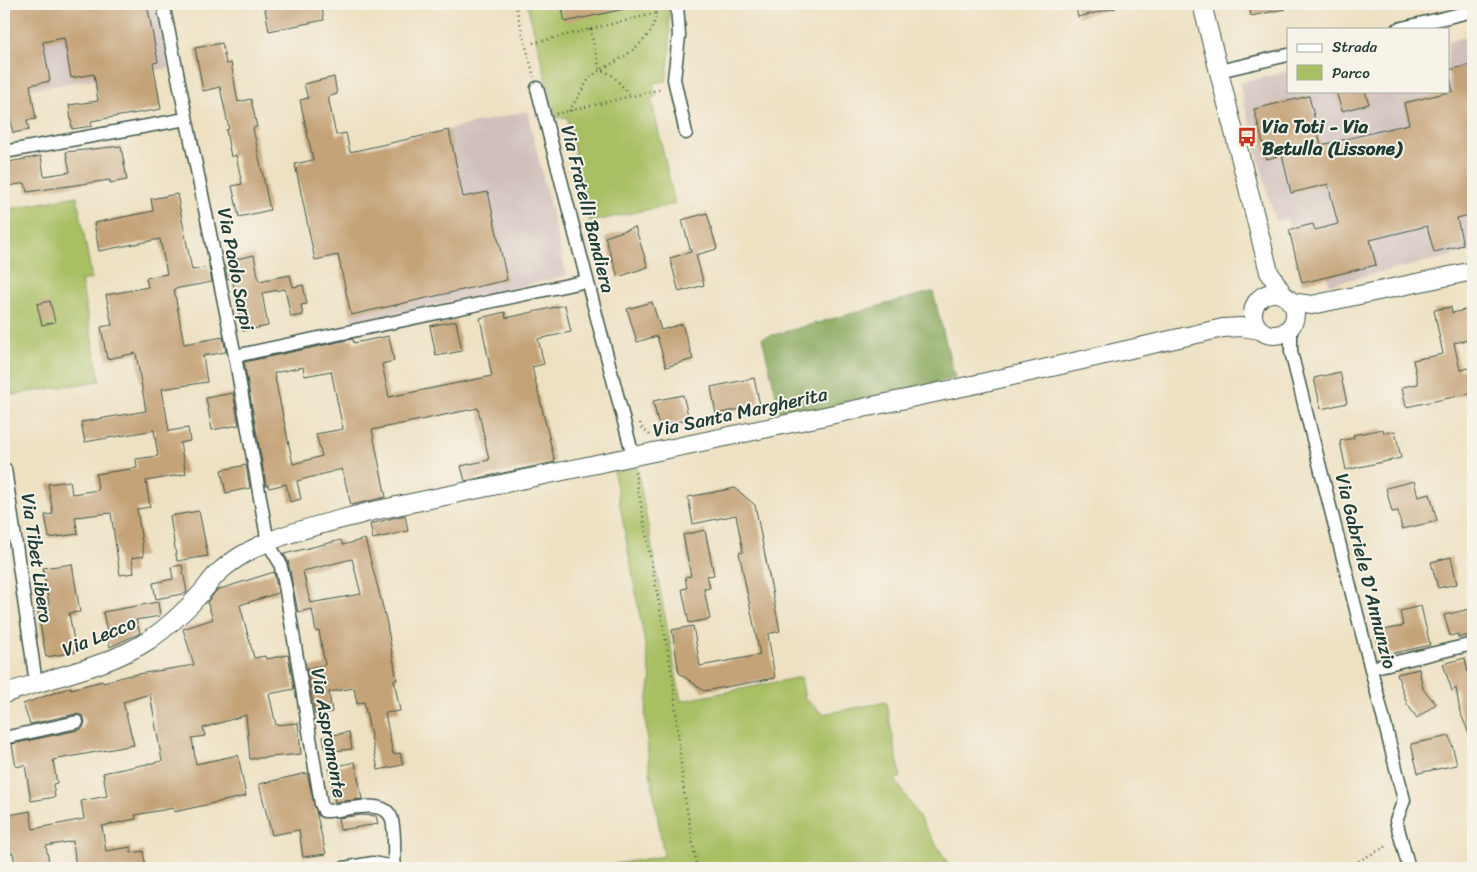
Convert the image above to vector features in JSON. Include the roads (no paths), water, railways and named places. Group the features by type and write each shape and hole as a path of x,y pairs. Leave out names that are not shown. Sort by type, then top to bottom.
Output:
{"street":[{"name":"Via Paolo Sarpi","path":"163,4 235,356 268,543"},
{"path":"678,4 679,36 674,79 686,133"},
{"path":"1202,4 1269,272 1288,315"},
{"path":"1402,28 1473,11"},
{"path":"1219,71 1287,54"},
{"name":"Via Fratelli Bandiera","path":"537,88 633,460"},
{"path":"4,152 186,119"},
{"path":"1269,272 1262,296 1254,307 1253,313 1260,330 1273,335 1288,315 1312,306 1473,271"},
{"path":"235,356 587,281"},
{"path":"1262,296 1274,293 1288,315"},
{"name":"Via Santa Margherita","path":"1223,328 1253,313"},
{"name":"Via Gabriele D'Annunzio","path":"1288,315 1291,352 1404,800 1396,820 1409,868"},
{"name":"Via Santa Margherita","path":"268,543 308,528 373,512 633,460 1223,328 1242,327 1260,330"},
{"name":"Via Tibet Libero","path":"5,469 36,683"},
{"name":"Via Lecco","path":"4,694 113,658 148,640 184,610 218,572 245,554 268,543"},
{"name":"Via Aspromonte","path":"268,543 280,563 321,804 324,811 376,806 384,808 391,817 394,868"},
{"path":"1371,668 1473,644"},
{"path":"4,738 77,722"},
{"path":"344,868 373,863 394,868"}],"place":[{"name":"Via Toti - Via Betulla (Lissone)","path":"1247,137"}]}
